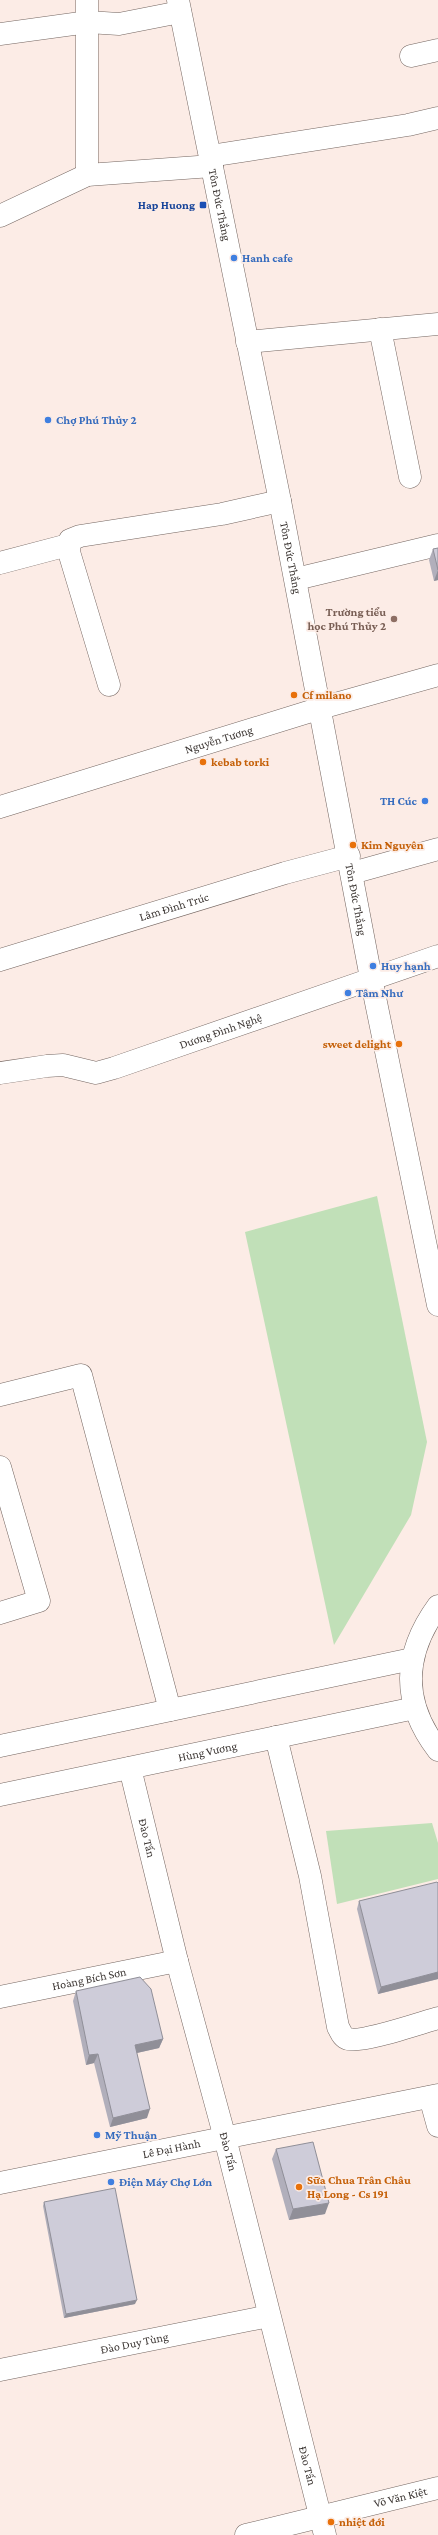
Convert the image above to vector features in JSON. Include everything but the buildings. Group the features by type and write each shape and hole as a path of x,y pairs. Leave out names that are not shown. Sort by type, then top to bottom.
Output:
{"street":[{"path":"87,0 87,175"},
{"path":"0,34 88,22 119,24 179,6"},
{"name":"Tôn Đức Thắng","path":"179,6 296,579 351,865 371,978 438,1305"},
{"path":"411,56 438,50"},
{"path":"0,216 87,175 211,161 408,125 438,118"},
{"path":"247,342 438,324"},
{"path":"380,329 410,477"},
{"path":"0,562 68,545 73,538 80,536 222,514 280,501"},
{"path":"68,545 109,685"},
{"path":"296,579 438,545"},
{"name":"Nguyễn Tương","path":"0,808 321,708 438,675"},
{"name":"Lâm Đình Trúc","path":"0,960 286,873 351,865 438,849"},
{"name":"Dương Đình Nghệ","path":"0,1073 63,1065 96,1072 114,1068 213,1036 371,978 438,956"},
{"path":"0,1395 81,1375 170,1710"},
{"path":"0,1467 39,1601 0,1613"},
{"path":"438,1606 423,1627 412,1659 410,1684 415,1708 426,1734 438,1750"},
{"path":"0,1746 412,1659"},
{"name":"Hùng Vương","path":"0,1795 415,1708"},
{"path":"276,1737 310,1876 338,2027 343,2036 348,2039 362,2039 438,2018"},
{"name":"Đào Tấn","path":"130,1768 177,1961 225,2138 323,2527"},
{"name":"Hoàng Bích Sơn","path":"0,1997 177,1961"},
{"path":"434,2096 438,2126"},
{"name":"Lê Đại Hành","path":"0,2183 434,2096"},
{"name":"Đào Duy Tùng","path":"0,2370 269,2316"},
{"name":"Võ Văn Kiệt","path":"246,2535 323,2527 438,2488"}],"green space":[{"path":"377,1196 427,1442 411,1515 334,1645 245,1232"},
{"path":"432,1823 438,1843 438,1879 337,1904 326,1831"}],"place":[{"name":"Hap Huong","path":"203,205"},
{"name":"Hanh cafe","path":"234,258"},
{"name":"Chợ Phú Thủy 2","path":"48,420"},
{"name":"Trường tiểu học Phú Thủy 2","path":"394,619"},
{"name":"Cf milano","path":"294,695"},
{"name":"kebab torki","path":"203,762"},
{"name":"TH Cúc","path":"425,801"},
{"name":"Kim Nguyên","path":"353,845"},
{"name":"Huy hạnh","path":"373,966"},
{"name":"Tâm Như","path":"348,993"},
{"name":"sweet delight","path":"399,1044"},
{"name":"Mỹ Thuận","path":"97,2135"},
{"name":"Điện Máy Chợ Lớn","path":"111,2182"},
{"name":"Sữa Chua Trân Châu Hạ Long - Cs 191","path":"299,2187"},
{"name":"nhiệt đới","path":"331,2522"}]}
